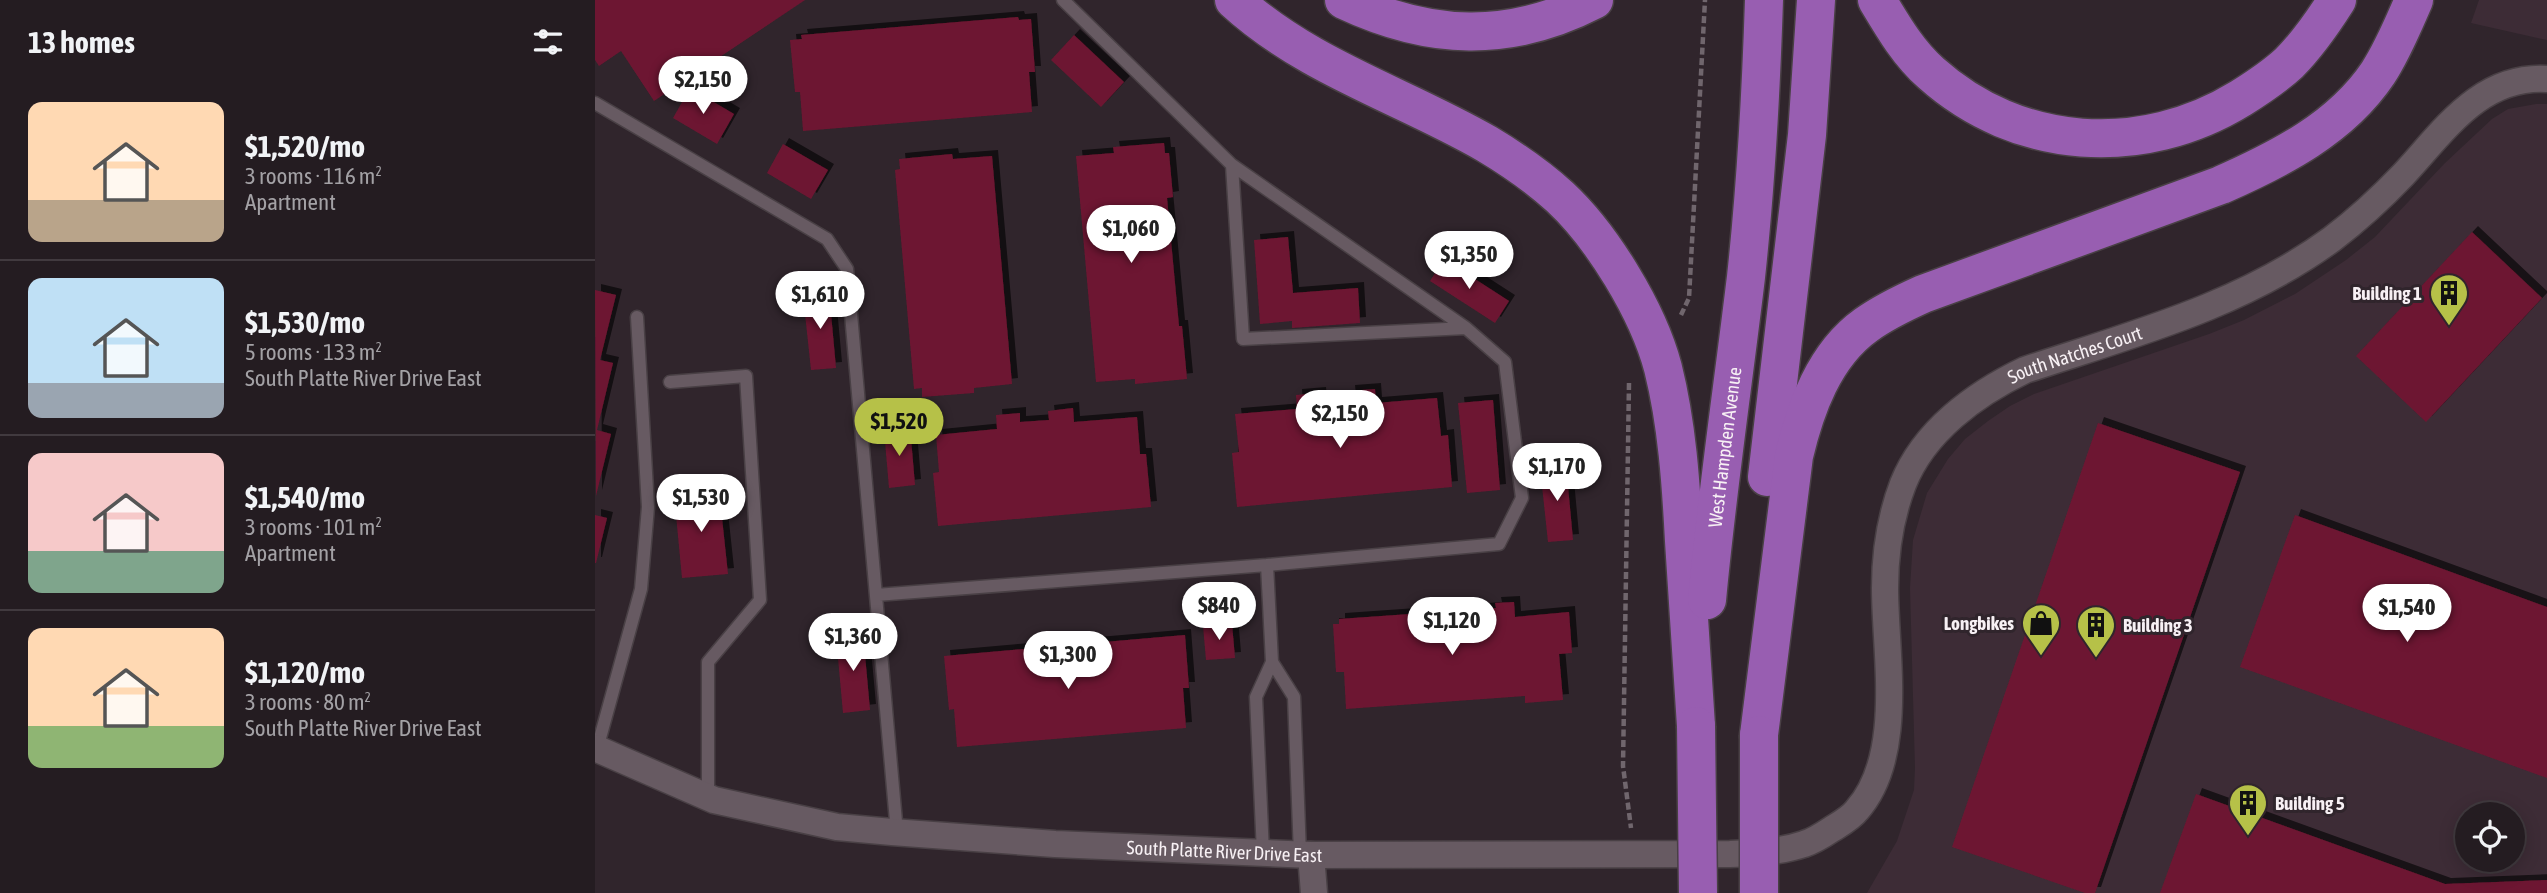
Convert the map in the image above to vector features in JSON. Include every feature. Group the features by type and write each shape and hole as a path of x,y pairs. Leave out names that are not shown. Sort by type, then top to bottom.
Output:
{"highway":[{"path":"1234,0 1284,40 1486,144 1524,168 1560,197 1590,230 1620,275 1644,316 1662,366 1674,420 1696,726"},
{"path":"1344,0 1412,26 1495,32 1534,24 1573,11 1594,0"},
{"name":"West Hampden Avenue","path":"1697,893 1696,726 1715,513 1753,201 1760,114 1764,0"},
{"path":"1759,893 1761,581 1766,493 1807,135 1816,0"},
{"path":"1877,0 1897,32 1929,71 1965,100 2002,120 2045,132 2087,139 2130,138 2170,130 2216,114 2254,90 2287,64 2319,29 2337,0"},
{"path":"1759,735 1796,446 1814,395 1843,347 1863,327 1889,309 1923,294 2221,185 2293,150 2326,127 2354,102 2377,73 2398,37 2414,0"}],"street":[{"name":"South Natches Court","path":"1857,811 1873,787 1886,733 1889,703 1885,588 1888,536 1903,484 1911,467 1948,421 1997,383 2025,370 2200,311 2282,271 2332,239 2377,201 2447,126 2477,99 2499,86 2534,78 2547,79"},
{"name":"South Platte River Drive East","path":"596,749 708,797 825,824 897,833 1055,844 1306,854 1635,856 1763,853 1807,843 1857,811"},
{"path":"1306,854 1314,893"}],"lane":[{"path":"876,595 1499,544 1522,498 1504,362 1466,328 1231,165 1063,0"},
{"path":"595,103 827,239 847,269 897,833"},
{"path":"1231,165 1243,339 1466,328"},
{"path":"596,749 641,589 648,507 636,317"},
{"path":"670,382 746,376 760,600 708,662 708,797"},
{"path":"1263,853 1256,698 1272,662 1267,565"},
{"path":"1272,662 1294,697 1306,854"}],"shaded area":[{"path":"2479,0 2547,0 2547,40 2471,23"},
{"path":"2547,104 2547,893 1867,893 1897,841 1914,790 1910,588 1913,540 1927,493 1948,459 1965,439 1988,421 2034,394 2209,334 2295,294 2375,237 2445,163 2492,119 2508,109"}],"building":[{"path":"595,0 805,0 654,101 621,51 599,66 595,60"},
{"path":"1018,17 1019,20 1031,19 1035,72 1029,72 1032,112 803,131 800,92 795,92 790,40 802,39 801,35"},
{"path":"1074,35 1124,82 1101,107 1051,60"},
{"path":"690,88 734,114 717,144 673,118"},
{"path":"1164,143 1165,153 1169,153 1173,197 1167,198 1179,326 1182,326 1187,379 1135,384 1135,379 1096,382 1076,156 1114,153 1113,147"},
{"path":"783,144 828,170 811,199 767,173"},
{"path":"952,154 953,159 992,156 1012,384 974,388 974,393 922,397 922,388 914,389 895,170 900,169 899,159"},
{"name":"Building 1","path":"2472,232 2542,298 2426,422 2356,356"},
{"path":"1288,237 1293,293 1358,288 1360,323 1292,328 1292,321 1260,324 1254,240"},
{"path":"1444,259 1509,301 1495,323 1430,281"},
{"path":"595,290 616,295 600,360 613,363 597,430 611,434 596,496"},
{"path":"829,292 836,368 811,370 803,295"},
{"path":"1375,389 1376,403 1437,398 1441,436 1448,435 1452,487 1237,507 1232,453 1239,452 1235,414 1297,409 1296,395 1320,393 1321,403 1350,401 1349,391"},
{"path":"1493,400 1500,490 1467,493 1458,403"},
{"path":"1073,408 1074,422 1137,417 1140,454 1146,454 1151,507 938,526 933,473 939,472 936,435 997,429 996,415 1020,413 1020,422 1049,420 1048,411"},
{"name":"Building 3","path":"2098,423 2240,472 2095,893 2085,893 1952,847"},
{"path":"910,427 915,485 889,488 884,430"},
{"path":"1566,465 1573,540 1548,542 1540,467"},
{"path":"719,490 728,574 682,578 674,494"},
{"path":"595,515 607,518 596,563 595,563"},
{"path":"2295,515 2547,607 2547,778 2240,667"},
{"path":"1514,602 1515,617 1569,612 1572,653 1559,654 1563,700 1525,703 1525,696 1346,709 1344,672 1336,672 1333,624 1339,624 1339,619 1496,608 1495,603"},
{"path":"1232,624 1235,658 1206,660 1203,626"},
{"path":"863,633 870,710 843,713 836,636"},
{"path":"1185,635 1189,688 1183,688 1186,728 957,747 954,709 949,710 944,656"},
{"name":"Building 5","path":"2196,794 2445,884 2547,880 2547,893 2160,893"}],"place":[{"name":"Building 1","path":"2449,327"},
{"name":"Longbikes","path":"2041,657"},
{"name":"Building 3","path":"2096,659"},
{"name":"Building 5","path":"2248,837"}]}
